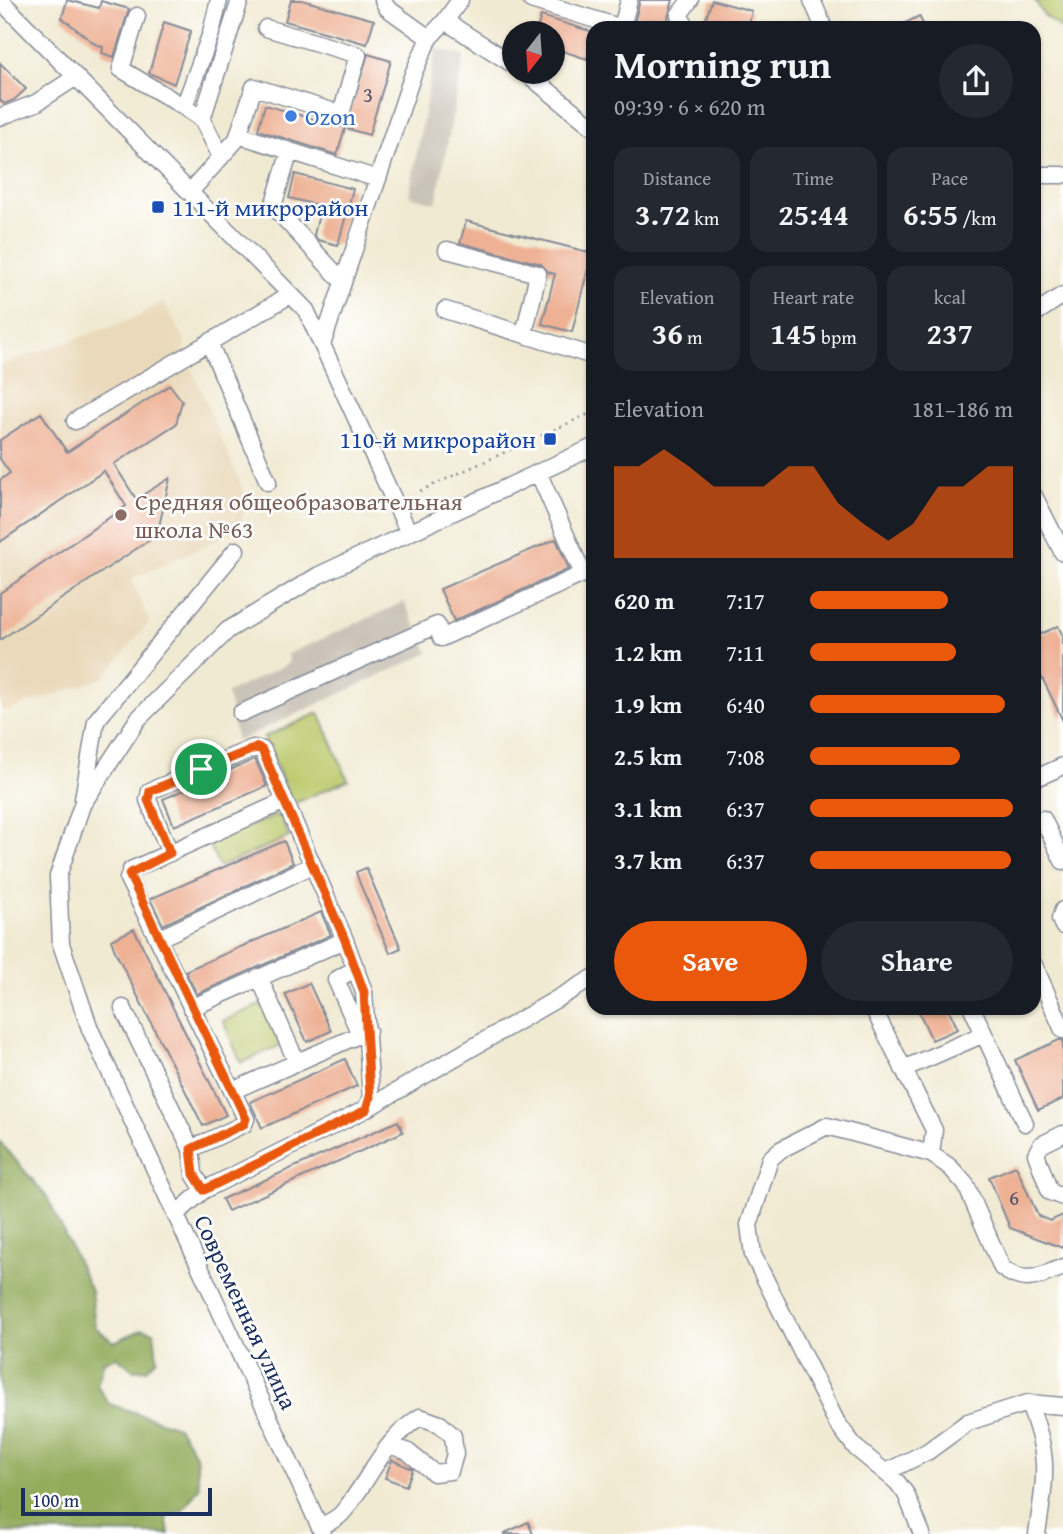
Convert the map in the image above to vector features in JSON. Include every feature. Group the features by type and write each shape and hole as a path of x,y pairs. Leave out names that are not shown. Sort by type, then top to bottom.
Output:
{"street":[{"path":"184,107 211,33 219,0"},
{"path":"202,118 240,0"},
{"path":"383,0 387,8 429,38"},
{"path":"322,345 413,74 429,38 460,0"},
{"path":"531,0 599,21"},
{"path":"624,21 629,0"},
{"path":"683,21 679,15 690,0"},
{"path":"812,0 821,21"},
{"path":"11,4 76,77 306,310 409,533"},
{"path":"137,16 121,69 202,118 221,157"},
{"path":"445,21 502,57"},
{"path":"190,192 239,135 254,87 341,114 358,55 266,27"},
{"path":"0,117 36,103 76,77"},
{"path":"540,84 586,121"},
{"path":"239,135 378,178"},
{"path":"290,151 273,206 343,282"},
{"path":"1041,175 1063,174"},
{"path":"447,250 538,274 524,334"},
{"path":"75,421 289,295"},
{"path":"1041,309 1063,295"},
{"path":"445,310 586,354"},
{"path":"209,342 268,482"},
{"name":"Современная улица","path":"322,1531 90,1029 61,944 58,876 82,805 138,719 228,630 319,575 586,450"},
{"path":"538,472 586,568"},
{"path":"1041,508 1062,545"},
{"path":"82,805 96,721 236,550"},
{"path":"241,713 437,625 441,638 586,573"},
{"path":"170,853 148,800 150,791 258,747 262,750 345,940 364,992 364,1033 370,1097 366,1110"},
{"path":"1041,776 1063,766"},
{"path":"191,1149 246,1122 129,874 285,801"},
{"path":"1042,819 1063,861"},
{"path":"158,939 313,865"},
{"path":"1063,911 1060,919 1063,926"},
{"path":"191,1008 345,940"},
{"path":"259,978 297,1063"},
{"path":"1041,981 1063,1030"},
{"path":"176,1214 204,1190 366,1110 586,982"},
{"path":"123,1008 191,1149 194,1174 204,1190"},
{"path":"876,1015 934,1130 931,1154"},
{"path":"975,1015 1025,1124"},
{"path":"232,1091 364,1033"},
{"path":"903,1069 984,1034"},
{"path":"922,1534 906,1494 886,1472 856,1448 837,1423 753,1255 750,1225 771,1159 780,1150 821,1128 841,1129 931,1154 950,1167 966,1185 1002,1268 1013,1277 1031,1279 1063,1267"},
{"path":"1063,1134 1041,1145 1036,1154 1050,1192 1063,1197"},
{"path":"886,1472 927,1452 968,1422 1028,1403 1063,1406"},
{"path":"1028,1403 1043,1436 1044,1450 1045,1476 1037,1534"},
{"path":"322,1531 342,1514 382,1452 391,1446"}],"path":[{"path":"420,491 586,415"}],"shaded area":[{"path":"436,48 464,56 436,203 409,196"},
{"name":"Средняя общеобразовательная школа №63","path":"163,301 186,342 183,348 247,499 239,530 132,579 149,622 104,678 6,711 0,708 0,365 136,318"},
{"path":"404,602 429,653 237,741 227,693 289,663 288,654"}],"green space":[{"path":"1035,0 1063,0 1063,30 1044,15"},
{"path":"319,713 348,780 293,804 264,737"},
{"path":"279,814 289,837 219,867 209,844"},
{"path":"264,1003 283,1044 241,1063 223,1021"},
{"path":"0,1142 47,1197 91,1291 95,1327 114,1342 143,1329 154,1332 157,1359 147,1369 133,1370 117,1357 104,1361 97,1385 109,1404 178,1427 196,1455 199,1487 183,1510 166,1516 169,1534 0,1532"}],"building":[{"path":"67,0 99,8 101,1 129,9 114,57 102,53 103,47 95,44 62,18"},
{"path":"291,0 302,0 374,20 367,44 285,21"},
{"path":"640,0 673,0 667,21 635,21"},
{"path":"712,0 752,11 750,21 705,21"},
{"path":"541,16 557,21 540,21"},
{"path":"164,22 191,31 174,84 149,73"},
{"path":"565,23 586,30 586,59 565,52"},
{"path":"368,54 391,61 369,135 345,128"},
{"path":"0,63 26,89 14,100 4,104 0,100"},
{"path":"265,105 345,128 337,155 258,130"},
{"path":"295,174 353,189 338,245 318,240 314,235 321,206 289,198"},
{"path":"466,221 586,251 586,277 572,332 542,324 555,274 548,272 541,264 460,243"},
{"path":"170,385 182,401 176,424 114,464 136,499 170,478 157,535 0,640 0,593 126,506 104,471 0,542 0,480 10,473 0,459 0,440 41,413 67,452"},
{"path":"556,539 569,569 454,621 440,589"},
{"path":"1058,626 1063,636 1063,721 1041,675 1041,634"},
{"path":"255,759 267,786 174,826 163,799"},
{"path":"284,841 293,863 163,925 150,899"},
{"path":"366,868 401,948 390,953 356,872"},
{"path":"321,912 331,935 197,994 185,971"},
{"path":"134,929 226,1115 203,1126 111,940"},
{"path":"309,983 331,1031 307,1042 285,994"},
{"path":"920,1015 951,1015 958,1029 932,1040"},
{"path":"1063,1040 1063,1099 1038,1110 1015,1060"},
{"path":"345,1059 357,1086 262,1128 250,1102"},
{"path":"398,1121 403,1132 228,1211 222,1199"},
{"path":"1016,1166 1038,1216 1050,1221 1063,1215 1063,1248 1010,1228 989,1177"},
{"path":"392,1460 413,1469 406,1486 385,1478"},
{"path":"528,1522 533,1534 503,1534"}],"place":[{"name":"Ozon","path":"291,116"},
{"name":"111-й микрорайон","path":"158,207"},
{"name":"110-й микрорайон","path":"550,439"},
{"name":"Средняя общеобразовательная школа №63","path":"121,515"}],"route":[{"path":"253,748 262,750 345,940 364,992 370,1097 366,1110 204,1190 194,1174 191,1149 244,1124 246,1119 128,878 131,870 170,853 147,795 150,791 201,769 253,748"}]}
